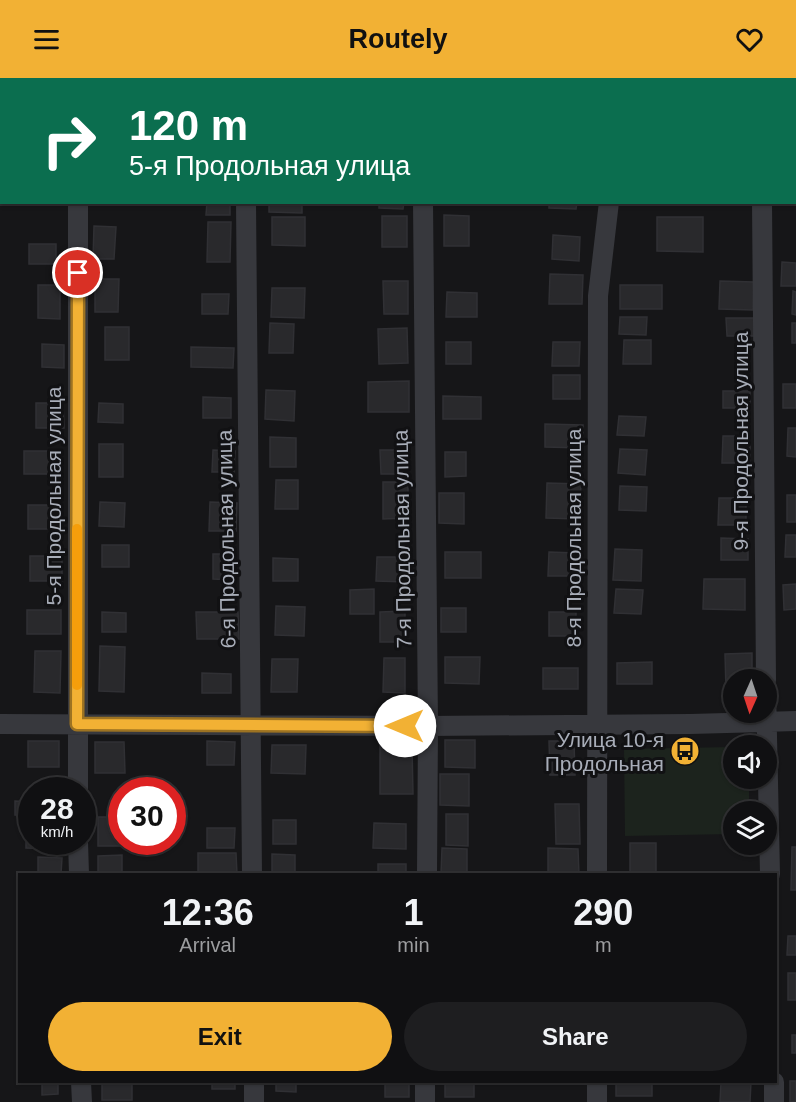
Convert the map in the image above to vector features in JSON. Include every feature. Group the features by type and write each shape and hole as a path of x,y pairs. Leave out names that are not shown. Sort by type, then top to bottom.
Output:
{"street":[{"name":"5-я Продольная улица","path":"78,204 78,777"},
{"name":"6-я Продольная улица","path":"246,204 252,873"},
{"name":"7-я Продольная улица","path":"423,204 428,726 427,873"},
{"name":"8-я Продольная улица","path":"597,873 598,296 609,204"},
{"name":"9-я Продольная улица","path":"762,204 766,669"},
{"path":"777,722 796,721"},
{"path":"0,724 428,726 767,723 770,873"},
{"path":"78,855 79,873"},
{"path":"81,1083 82,1102"},
{"path":"254,1083 254,1102"},
{"path":"425,1083 425,1102"},
{"path":"597,1083 597,1102"},
{"path":"774,1083 774,1102"}],"shaded area":[{"path":"723,747 723,789 749,789 749,801 723,801 723,834 625,836 624,749"}],"building":[{"path":"207,204 230,204 230,215 206,215"},
{"path":"269,204 302,204 302,213 269,212"},
{"path":"379,204 404,204 403,209 379,208"},
{"path":"549,204 577,204 576,209 549,208"},
{"path":"444,215 469,216 469,246 444,246"},
{"path":"382,216 407,216 407,247 382,247"},
{"path":"272,217 305,217 305,246 272,245"},
{"path":"657,217 703,217 703,252 657,251"},
{"path":"208,222 231,222 230,262 207,262"},
{"path":"94,226 116,227 114,259 93,259"},
{"path":"553,235 580,237 579,261 552,259"},
{"path":"29,244 56,244 56,264 29,264"},
{"path":"782,262 796,263 796,286 781,286"},
{"path":"550,274 583,275 582,304 549,304"},
{"path":"95,279 119,279 118,312 95,312"},
{"path":"383,281 408,281 408,314 384,314"},
{"path":"720,281 754,282 753,310 719,309"},
{"path":"38,285 60,285 60,319 38,318"},
{"path":"620,285 662,285 662,309 620,309"},
{"path":"272,288 305,288 304,318 271,317"},
{"path":"793,291 796,292 796,315 792,314"},
{"path":"447,292 477,293 477,317 446,317"},
{"path":"202,294 229,294 228,314 202,314"},
{"path":"620,317 647,317 646,335 619,334"},
{"path":"726,318 754,318 755,336 727,336"},
{"path":"270,323 294,324 293,353 269,353"},
{"path":"792,323 796,323 796,343 792,343"},
{"path":"105,327 129,327 129,360 105,360"},
{"path":"407,328 408,363 379,364 378,329"},
{"path":"624,340 651,340 651,364 623,364"},
{"path":"446,342 471,342 471,364 446,364"},
{"path":"553,342 580,342 579,366 552,366"},
{"path":"42,344 64,345 64,368 42,367"},
{"path":"191,347 234,348 233,368 191,367"},
{"path":"553,375 580,375 580,399 553,399"},
{"path":"409,381 409,412 368,412 368,382"},
{"path":"783,384 796,384 796,408 783,408"},
{"path":"266,390 295,391 294,421 265,419"},
{"path":"723,391 750,391 750,408 723,408"},
{"path":"443,396 481,397 481,419 443,419"},
{"path":"203,397 231,398 231,418 203,418"},
{"path":"36,403 63,403 64,428 36,428"},
{"path":"99,403 123,404 123,423 98,422"},
{"path":"619,416 646,417 644,436 617,435"},
{"path":"545,424 583,425 583,448 545,447"},
{"path":"788,428 796,428 796,457 787,456"},
{"path":"723,436 750,436 750,463 722,463"},
{"path":"270,437 296,438 296,467 270,467"},
{"path":"99,444 123,444 123,477 99,477"},
{"path":"620,449 647,450 645,475 618,473"},
{"path":"213,450 235,451 234,472 212,472"},
{"path":"380,450 405,450 406,474 381,474"},
{"path":"24,451 59,451 59,474 24,474"},
{"path":"445,452 466,452 466,476 445,477"},
{"path":"276,480 298,480 298,509 275,509"},
{"path":"383,482 408,482 408,518 383,519"},
{"path":"547,483 581,484 579,519 546,518"},
{"path":"620,486 647,487 646,511 619,510"},
{"path":"439,493 464,493 464,524 439,523"},
{"path":"787,495 796,495 796,522 787,522"},
{"path":"719,498 746,498 746,525 718,525"},
{"path":"100,502 125,503 124,527 99,526"},
{"path":"210,502 237,503 236,531 209,531"},
{"path":"28,505 60,505 60,529 28,529"},
{"path":"786,535 796,535 796,557 785,557"},
{"path":"721,538 748,539 748,560 721,560"},
{"path":"102,545 129,545 129,567 102,567"},
{"path":"615,549 642,550 641,581 613,580"},
{"path":"445,552 481,552 481,578 445,578"},
{"path":"549,552 576,553 575,576 548,576"},
{"path":"213,554 234,554 234,580 213,579"},
{"path":"30,556 62,556 62,581 30,581"},
{"path":"377,557 407,557 407,582 376,581"},
{"path":"273,558 298,559 298,581 273,581"},
{"path":"704,579 745,579 745,610 703,609"},
{"path":"796,584 796,609 784,610 783,585"},
{"path":"374,589 374,614 350,614 350,590"},
{"path":"616,589 643,590 641,614 614,613"},
{"path":"276,606 305,607 304,636 275,635"},
{"path":"441,608 466,608 466,632 441,632"},
{"path":"27,610 61,610 61,634 27,634"},
{"path":"405,611 405,642 380,642 380,612"},
{"path":"102,612 126,613 126,632 102,632"},
{"path":"196,612 238,612 239,639 197,639"},
{"path":"549,612 576,612 576,636 549,636"},
{"path":"100,646 125,647 124,692 99,691"},
{"path":"35,651 61,651 60,693 34,692"},
{"path":"752,653 752,669 725,669 725,654"},
{"path":"445,657 480,657 479,684 445,683"},
{"path":"384,658 405,658 405,693 383,692"},
{"path":"272,659 298,659 297,692 271,692"},
{"path":"652,662 652,684 617,684 617,663"},
{"path":"543,668 578,668 578,689 543,689"},
{"path":"202,673 231,674 231,693 202,693"},
{"path":"445,740 475,740 475,768 445,767"},
{"path":"28,741 59,741 59,767 28,767"},
{"path":"207,741 235,742 234,765 207,765"},
{"path":"549,741 574,741 575,775 550,775"},
{"path":"95,742 124,742 125,773 95,773"},
{"path":"272,745 306,745 305,774 271,773"},
{"path":"380,745 412,745 413,794 380,794"},
{"path":"440,774 469,774 469,806 440,805"},
{"path":"15,801 18,801 18,815 15,815"},
{"path":"555,804 579,804 580,844 556,844"},
{"path":"446,814 468,814 468,846 446,845"},
{"path":"98,817 108,817 108,846 98,846"},
{"path":"273,820 296,820 296,844 273,844"},
{"path":"374,823 406,824 406,849 373,848"},
{"path":"207,828 235,828 234,848 207,848"},
{"path":"630,843 656,843 656,873 630,873"},
{"path":"792,847 796,847 796,890 791,890"},
{"path":"442,848 467,849 467,873 441,873"},
{"path":"548,848 578,849 579,873 548,873"},
{"path":"198,853 236,853 237,873 198,873"},
{"path":"272,854 295,855 295,873 272,873"},
{"path":"122,855 122,873 98,873 98,856"},
{"path":"38,857 62,858 61,873 38,873"},
{"path":"378,864 406,864 406,873 378,873"},
{"path":"788,936 796,936 796,955 787,955"},
{"path":"788,973 796,973 796,1000 788,1000"},
{"path":"792,1035 796,1035 796,1053 792,1053"},
{"path":"790,1081 796,1081 796,1102 790,1102"},
{"path":"42,1083 58,1083 58,1094 42,1095"},
{"path":"102,1083 132,1083 132,1100 102,1100"},
{"path":"212,1083 235,1083 235,1089 212,1089"},
{"path":"276,1083 296,1083 296,1092 276,1091"},
{"path":"385,1083 409,1083 409,1097 385,1097"},
{"path":"445,1083 474,1083 474,1097 445,1097"},
{"path":"550,1083 575,1083 575,1084"},
{"path":"616,1083 652,1083 652,1096 616,1096"},
{"path":"721,1083 751,1083 750,1102 720,1102"}],"slow traffic":[{"path":"77,529 77,685"}],"place":[{"name":"Улица 10-я Продольная","path":"685,751"}],"route":[{"path":"78,273 77,724 405,726"}]}
